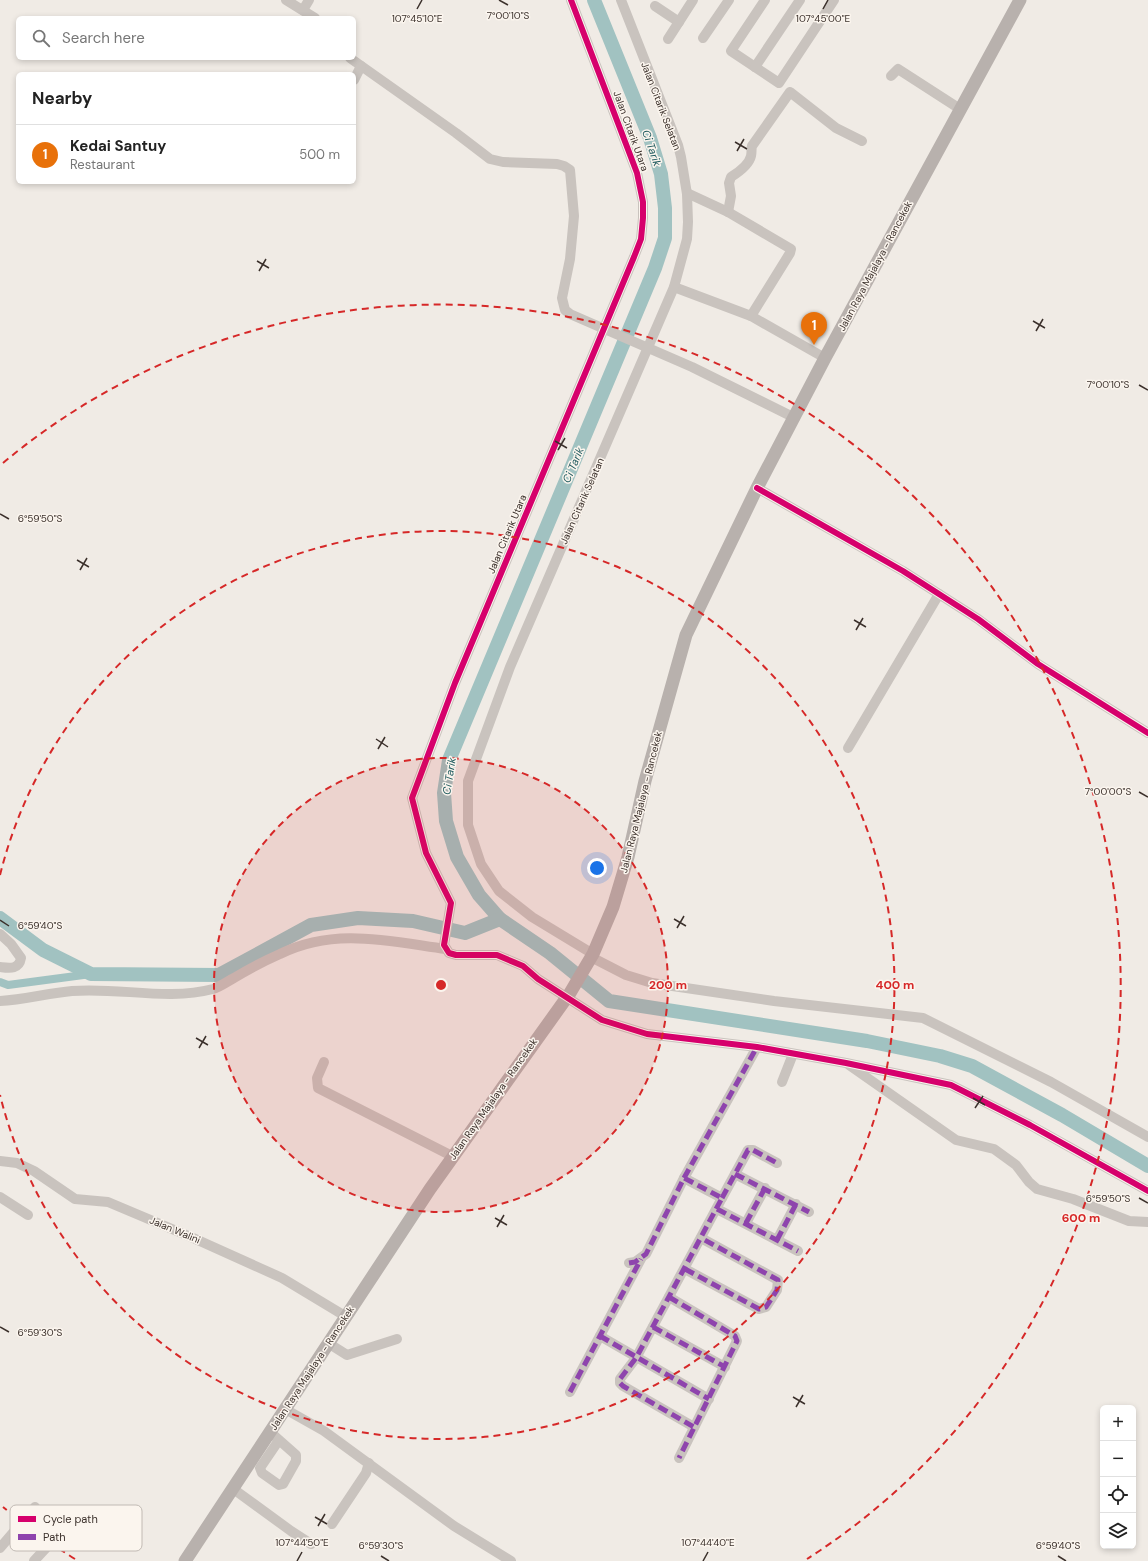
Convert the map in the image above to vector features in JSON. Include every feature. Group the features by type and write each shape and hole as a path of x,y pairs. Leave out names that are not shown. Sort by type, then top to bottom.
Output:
{"main road":[{"name":"Jalan Raya Majalaya - Rancekek","path":"185,1561 232,1488 275,1436 285,1409 345,1316 452,1156 568,996 590,959 613,907 624,871 645,780 686,635 757,488 795,418 825,358 1020,0"}],"street":[{"path":"286,0 312,16"},
{"path":"303,10 309,0"},
{"name":"Jalan Citarik Utara","path":"445,948 451,903 426,854 412,798 455,683 606,330 641,239 643,202 637,173 628,146 571,0"},
{"name":"Jalan Citarik Selatan","path":"621,0 678,145 687,193 687,239 674,287 510,667 468,781 468,824 481,864 500,891 532,917 590,959 626,975 652,983 774,1001 923,1018 1051,1082 1148,1137"},
{"path":"668,39 693,0"},
{"path":"704,38 729,0"},
{"path":"765,0 731,51 779,82 834,0"},
{"path":"755,66 800,0"},
{"path":"655,6 679,22"},
{"path":"353,60 490,159 503,162 557,164 570,170 574,216 570,259 562,298 563,304 570,314 647,347 795,418"},
{"path":"356,76 361,66"},
{"path":"891,76 898,69 960,109"},
{"path":"728,212 731,196 729,183 731,177 738,173 746,163 751,155 752,146 790,92 836,128 862,141"},
{"path":"687,193 728,212 791,249 751,316"},
{"path":"674,287 751,316 825,358"},
{"path":"757,488 903,571 978,618 1038,664 1148,733"},
{"path":"848,748 938,594"},
{"path":"0,934 14,948 21,958 16,967 11,969 0,967"},
{"path":"0,1001 72,990 120,990 165,994 187,994 215,988 302,944 335,938 367,938 445,948 449,953 456,955 497,955 524,966 538,979 568,996 602,1020 647,1034 757,1047 846,1063 951,1085 962,1089 1148,1191"},
{"path":"570,1392 641,1259 646,1254 684,1178 757,1047"},
{"path":"782,1082 793,1054"},
{"path":"324,1062 317,1078 318,1088 452,1156"},
{"path":"846,1063 956,1140 988,1146 1001,1153 1016,1165 1029,1182 1037,1189 1074,1199 1129,1221 1148,1222"},
{"path":"694,1427 620,1383 621,1377 636,1358 685,1269 700,1238 750,1149 777,1163"},
{"name":"Jalan Walini","path":"0,1161 17,1163 34,1171 75,1199 108,1202 282,1278 297,1289 345,1316"},
{"path":"735,1174 765,1188 809,1212"},
{"path":"684,1178 722,1198"},
{"path":"746,1224 765,1188"},
{"path":"0,1197 28,1214"},
{"path":"777,1240 796,1204"},
{"path":"717,1209 798,1251"},
{"path":"685,1269 759,1309 766,1307 777,1290 778,1280 700,1238"},
{"path":"629,1263 641,1259"},
{"path":"669,1296 735,1336 737,1344 679,1458"},
{"path":"653,1327 726,1367"},
{"path":"600,1336 709,1399"},
{"path":"328,1343 347,1355 397,1339"},
{"path":"285,1409 324,1431 454,1526 511,1561"},
{"path":"332,1524 366,1473 369,1463"},
{"path":"232,1488 291,1531 312,1544"},
{"path":"0,1548 10,1536"},
{"path":"34,1561 43,1551"}],"waterway":[{"name":"Ci Tarik","path":"594,0 650,138 661,174 665,208 665,238 655,268 449,760 444,793 446,821 457,857 479,895 500,919 550,953 609,1001 867,1041 940,1056 972,1066 1062,1115 1148,1166"},
{"path":"0,918 43,950 91,974 219,975 311,925 358,918 413,921 465,933 500,919"},
{"path":"0,982 8,985 91,974"}],"marked path":[{"path":"684,1178 757,1047"},
{"path":"722,1198 748,1150 753,1150 777,1163"},
{"path":"735,1174 809,1212"},
{"path":"629,1263 635,1262 646,1254 684,1178 722,1198 636,1358 620,1379 620,1383 623,1386 694,1427"},
{"path":"746,1223 765,1188"},
{"path":"777,1240 796,1204"},
{"path":"717,1209 798,1251"},
{"path":"685,1269 759,1309 766,1307 777,1290 778,1280 701,1238"},
{"path":"570,1392 641,1259"},
{"path":"669,1297 735,1336 737,1341 679,1458"},
{"path":"653,1327 725,1367"},
{"path":"600,1336 709,1399"}],"cycle path":[{"path":"571,0 637,173 643,202 641,239 455,683 412,798 426,853 451,903 444,945 449,953 456,955 497,955 523,966 538,979 602,1020 647,1034 757,1047 846,1063 951,1085 1030,1125 1148,1191"},
{"path":"757,488 903,571 978,619 1038,664 1148,733"}],"place":[{"name":"Kedai Santuy","path":"814,345"}]}
